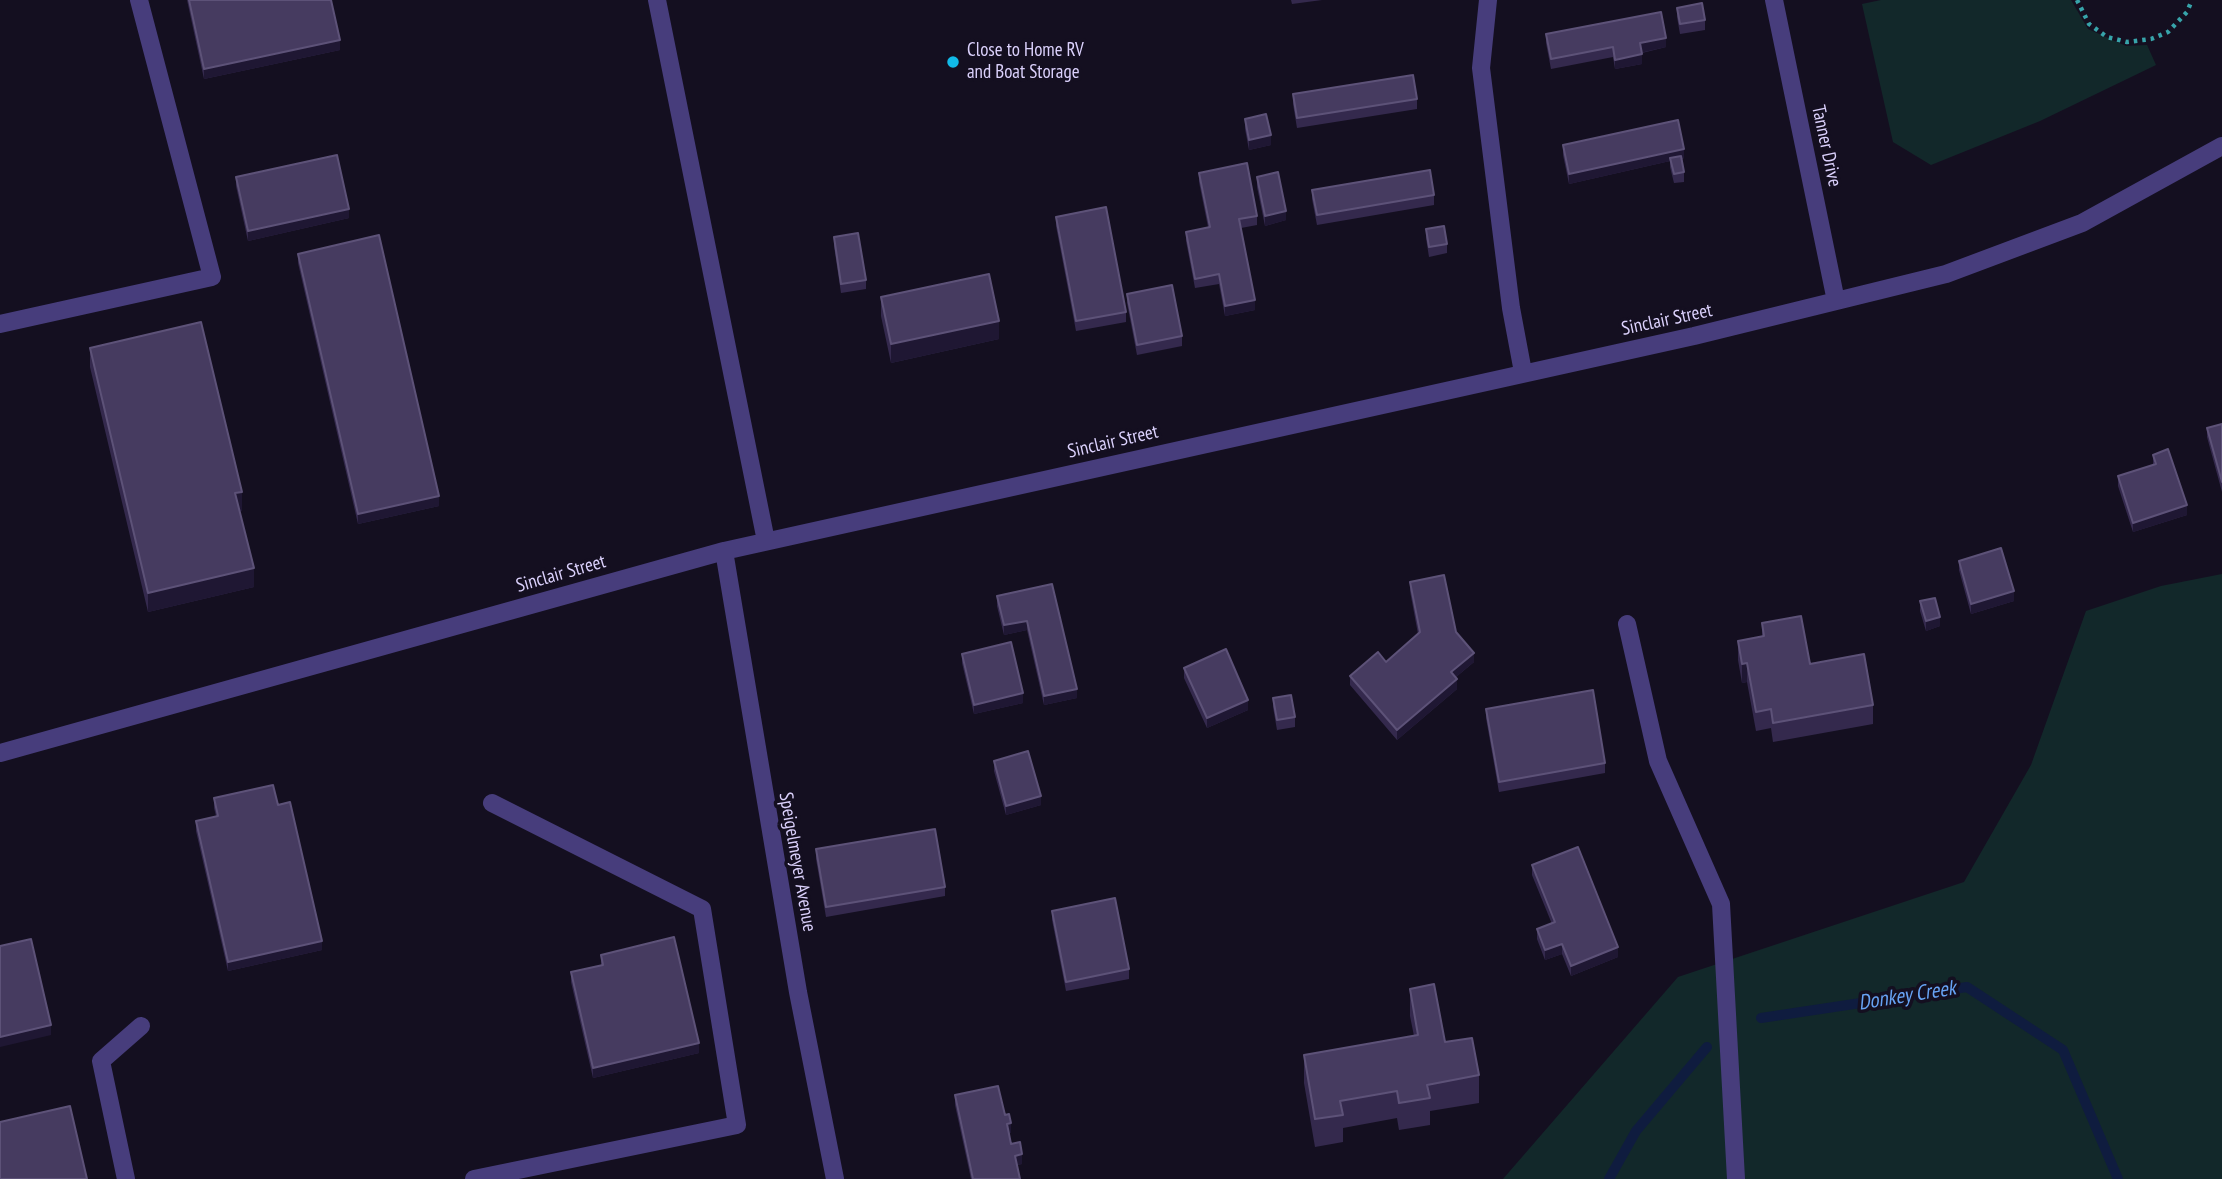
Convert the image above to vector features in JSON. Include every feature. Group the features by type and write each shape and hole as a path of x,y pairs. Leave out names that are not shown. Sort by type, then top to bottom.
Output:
{"street":[{"path":"0,324 212,277 139,0"},
{"path":"657,0 766,541"},
{"path":"1488,0 1480,68 1511,308 1522,372"},
{"name":"Tanner Drive","path":"1774,0 1836,301"},
{"name":"Sinclair Street","path":"0,753 724,551 1694,336 1946,274 2082,223 2222,146"},
{"name":"Speigelmeyer Avenue","path":"724,551 798,992 835,1179"},
{"path":"1627,624 1658,761 1720,904 1736,1179"},
{"path":"474,1179 737,1125 702,909 492,803"},
{"path":"126,1179 101,1061 141,1026"}],"path":[{"path":"2077,0 2089,24 2107,37 2127,42 2151,39 2168,32 2187,12 2192,0"}],"green space":[{"path":"1881,0 2071,0 2088,29 2126,46 2147,45 2156,65 2040,121 1931,165 1893,142 1862,4"},
{"path":"2222,574 2222,1179 1503,1179 1678,977 1964,882 2031,765 2086,611 2161,586"}],"building":[{"path":"189,0 331,0 340,40 204,69"},
{"path":"1702,3 1705,20 1680,24 1677,8"},
{"path":"1661,12 1666,38 1640,43 1642,54 1615,60 1613,47 1551,59 1546,34"},
{"path":"1413,75 1417,99 1297,118 1293,94"},
{"path":"1266,114 1271,135 1249,140 1245,119"},
{"path":"1678,120 1684,149 1569,174 1563,145"},
{"path":"337,155 349,209 248,231 236,177"},
{"path":"1681,156 1684,172 1674,174 1670,158"},
{"path":"1247,163 1257,216 1239,219 1255,300 1225,306 1219,274 1195,279 1186,232 1210,227 1199,173"},
{"path":"1430,170 1434,195 1317,215 1312,190"},
{"path":"1278,172 1286,211 1265,216 1257,177"},
{"path":"1106,207 1126,312 1076,321 1056,217"},
{"path":"1444,226 1447,244 1429,247 1426,229"},
{"path":"858,233 866,280 841,284 834,237"},
{"path":"379,235 439,496 358,514 298,254"},
{"path":"989,274 999,321 891,344 881,297"},
{"path":"1172,285 1182,336 1137,345 1127,294"},
{"path":"201,322 242,492 235,493 254,568 148,593 90,348"},
{"path":"2222,424 2222,482 2207,428"},
{"path":"2168,449 2187,505 2133,523 2118,476 2156,464 2153,455"},
{"path":"2001,548 2014,591 1971,604 1959,561"},
{"path":"1444,575 1456,632 1474,653 1451,672 1457,679 1397,730 1350,676 1378,652 1386,662 1420,632 1410,582"},
{"path":"1052,584 1077,689 1044,696 1027,621 1004,625 997,596"},
{"path":"1935,598 1940,617 1926,621 1920,601"},
{"path":"1801,616 1810,664 1864,654 1873,705 1773,723 1771,709 1756,712 1747,663 1742,664 1738,641 1764,636 1762,623"},
{"path":"1011,642 1023,693 974,705 962,654"},
{"path":"1226,649 1248,700 1207,718 1184,668"},
{"path":"1593,690 1605,763 1499,782 1486,709"},
{"path":"1291,695 1295,717 1277,720 1273,698"},
{"path":"1028,751 1041,796 1006,806 994,761"},
{"path":"273,785 278,805 290,802 322,941 228,962 196,821 218,816 214,798"},
{"path":"935,829 945,887 826,907 816,849"},
{"path":"1578,847 1618,947 1571,966 1562,944 1545,950 1537,929 1555,922 1532,865"},
{"path":"1115,898 1129,969 1066,982 1052,911"},
{"path":"674,937 699,1043 593,1068 571,972 603,965 601,955"},
{"path":"31,939 51,1025 0,1037 0,946"},
{"path":"1434,984 1445,1042 1472,1038 1479,1075 1427,1085 1430,1098 1399,1103 1397,1091 1340,1101 1343,1115 1315,1119 1304,1055 1418,1035 1410,989"},
{"path":"998,1086 1005,1115 1009,1114 1011,1123 1007,1124 1011,1144 1020,1142 1022,1154 1015,1156 1020,1179 973,1179 955,1095"},
{"path":"70,1106 87,1179 0,1179 0,1122"}],"waterway":[{"name":"Donkey Creek","path":"1761,1018 1967,987 2063,1050 2118,1179"},
{"name":"Donkey Creek","path":"1609,1179 1636,1131 1707,1047"}],"place":[{"name":"Close to Home RV and Boat Storage","path":"953,62"}]}
